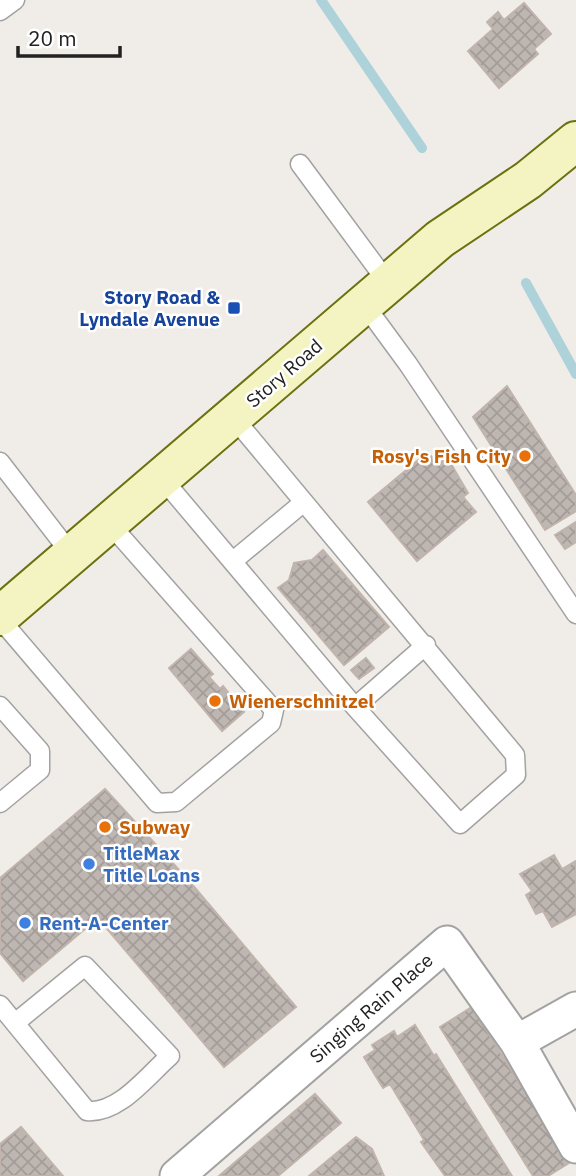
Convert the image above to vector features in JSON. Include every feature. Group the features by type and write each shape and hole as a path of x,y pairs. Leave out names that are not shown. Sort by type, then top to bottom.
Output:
{"main road":[{"name":"Story Road","path":"0,617 440,239 528,180 576,141"}],"street":[{"name":"Singing Rain Place","path":"177,1176 447,943 517,1042 576,1146"},
{"path":"517,1042 576,1009"}],"lane":[{"path":"0,11 15,0"},
{"path":"300,164 376,294 408,364 576,614"},
{"path":"161,477 355,707 460,824 476,811 516,775 515,755 426,645 233,417"},
{"path":"0,461 72,555"},
{"path":"233,561 304,502"},
{"path":"0,617 157,803 176,802 271,723 274,710 109,523"},
{"path":"355,707 426,645"},
{"path":"0,706 40,751 40,770 0,803"},
{"path":"0,1006 87,1111 98,1112 114,1106 170,1056 85,966 15,1023"}],"building":[{"path":"524,3 551,34 534,49 538,54 499,88 468,51 493,29 487,22 498,12 504,20"},
{"name":"Rosy's Fish City","path":"507,386 576,495 576,511 545,530 473,417"},
{"path":"428,452 438,465 447,457 468,493 463,497 476,512 417,561 368,502"},
{"path":"576,522 576,542 565,549 555,535"},
{"path":"323,550 389,627 344,665 278,588 289,580 294,563 312,560"},
{"name":"Wienerschnitzel","path":"191,649 213,674 209,677 220,689 223,686 244,712 222,731 169,668"},
{"path":"366,658 374,668 359,679 351,670"},
{"path":"105,789 190,882 296,1007 224,1067 98,918 23,981 0,953 0,878"},
{"path":"554,855 562,869 576,861 576,914 552,927 543,911 536,914 526,895 532,891 520,874"},
{"path":"472,1007 569,1163 548,1176 533,1176 440,1027"},
{"path":"415,1025 512,1176 445,1176 421,1142 424,1140 390,1084 383,1088 364,1057 375,1050 372,1045 394,1031 397,1037"},
{"path":"315,1094 341,1123 278,1176 219,1176"},
{"path":"21,1127 63,1176 0,1176 0,1144"},
{"path":"356,1137 372,1149 384,1176 309,1176"}],"waterway":[{"path":"321,0 422,148"},
{"path":"526,283 576,374"}],"place":[{"name":"Story Road & Lyndale Avenue","path":"234,308"},
{"name":"Rosy's Fish City","path":"525,456"},
{"name":"Wienerschnitzel","path":"215,701"},
{"name":"Subway","path":"105,827"},
{"name":"TitleMax Title Loans","path":"89,864"},
{"name":"Rent-A-Center","path":"25,923"}]}
